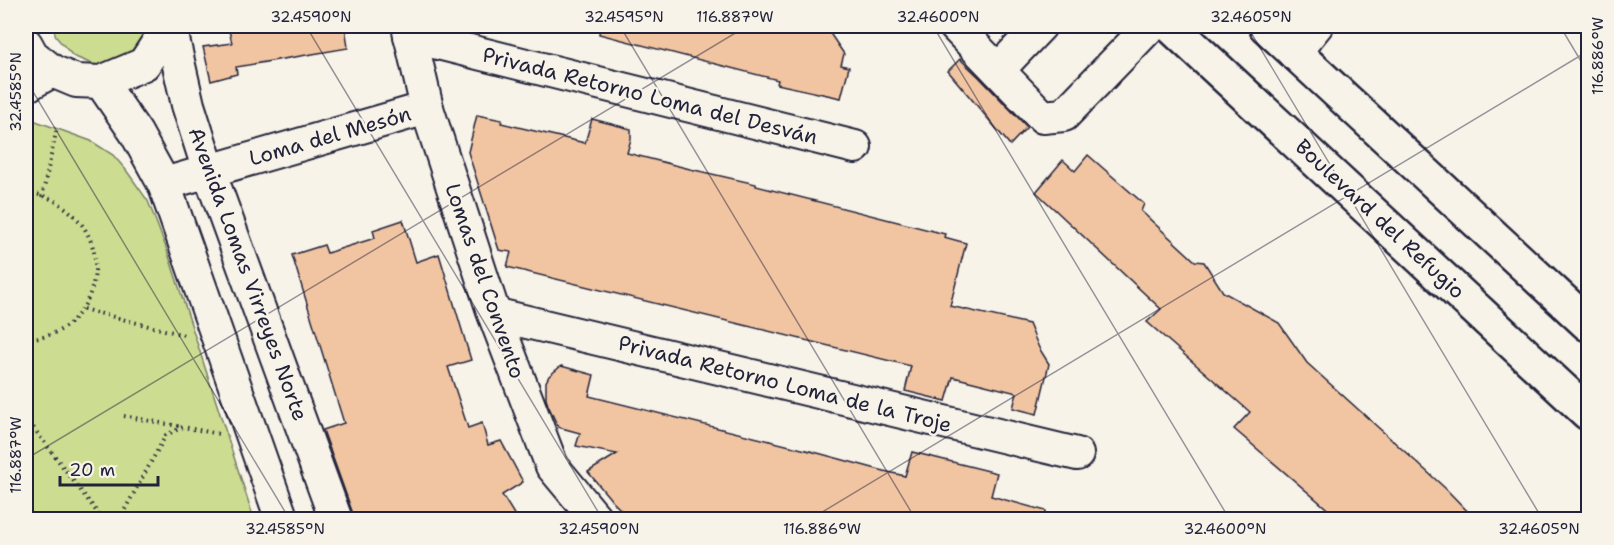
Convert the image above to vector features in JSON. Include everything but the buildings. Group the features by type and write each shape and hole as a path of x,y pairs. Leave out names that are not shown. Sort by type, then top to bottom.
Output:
{"main road":[{"name":"Boulevard del Refugio","path":"1171,26 1588,413"},
{"path":"1266,26 1588,324"}],"street":[{"path":"26,44 32,55 52,71 76,81 101,82 144,64 170,26"},
{"name":"Avenida Lomas Virreyes Norte","path":"170,26 188,105 209,171 336,519"},
{"path":"955,26 1042,117 1064,115 1150,26"},
{"path":"998,70 1040,26"},
{"path":"1294,53 1316,26"},
{"name":"Lomas del Convento","path":"409,31 427,108 494,314 552,466 597,519"},
{"name":"Privada Retorno Loma del Desván","path":"409,31 855,147"},
{"path":"26,86 52,71"},
{"path":"101,82 136,133 164,184 282,519"},
{"name":"Loma del Mesón","path":"164,184 427,108"},
{"name":"Privada Retorno Loma de la Troje","path":"494,314 1077,454"}],"path":[{"path":"42,196 57,128"},
{"path":"26,193 54,200 75,215 89,236 95,261 93,286 82,309 65,327 42,338 26,340"},
{"path":"82,309 184,335"},
{"path":"124,416 228,436"},
{"path":"26,418 103,519"},
{"path":"119,519 166,435 183,427"}],"green space":[{"path":"53,26 144,26 144,39 131,58 116,65 97,66 73,56 56,37"},
{"path":"26,119 91,141 113,155 148,201 167,250 254,519 36,519 26,505"}]}
